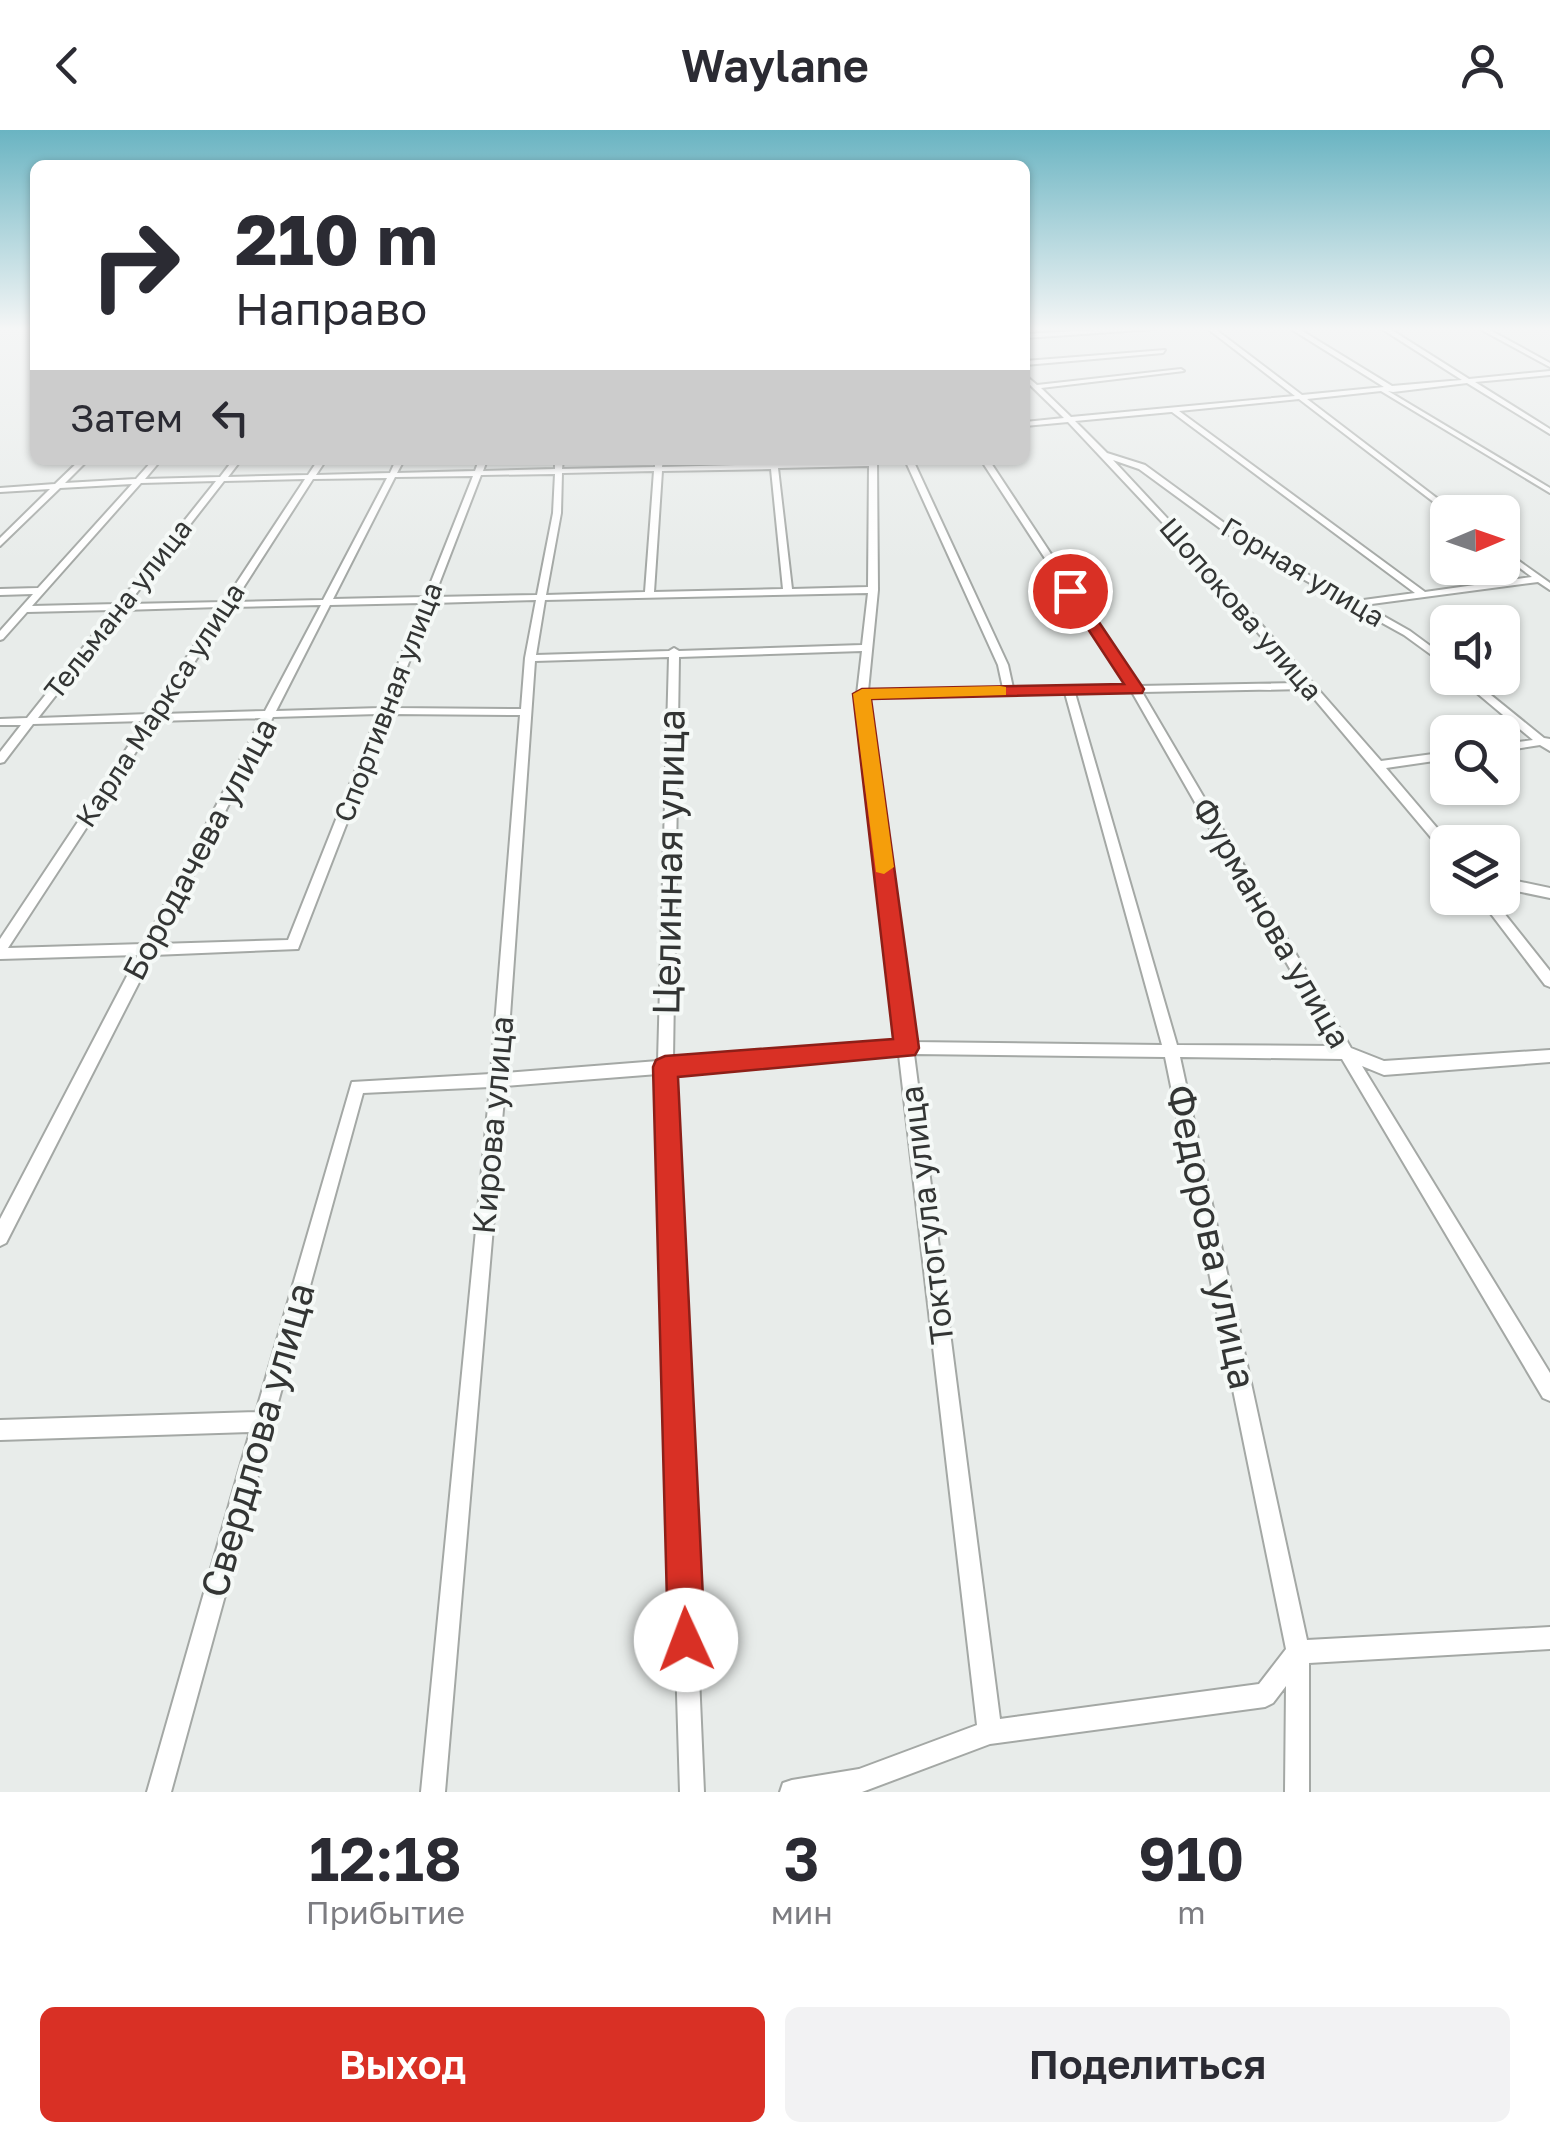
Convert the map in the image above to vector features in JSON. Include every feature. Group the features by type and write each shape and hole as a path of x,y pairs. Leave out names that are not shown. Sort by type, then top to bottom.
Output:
{"street":[{"name":"Шопокова улица","path":"1059,407 1380,765 1430,828"},
{"path":"1030,424 1217,407"},
{"path":"1310,407 1430,496"},
{"path":"1414,407 1550,491"},
{"path":"1510,407 1550,432"},
{"path":"1174,411 1420,593"},
{"name":"Горная улица","path":"1104,455 1142,467 1250,546 1406,633 1430,651"},
{"path":"0,543 79,465"},
{"path":"0,637 151,465"},
{"name":"Тельмана улица","path":"0,760 233,465"},
{"name":"Карла Маркса улица","path":"0,952 318,465"},
{"name":"Бородачева улица","path":"0,1236 397,465"},
{"name":"Спортивная улица","path":"293,944 481,465"},
{"path":"0,490 137,481 478,473 558,466 716,465"},
{"path":"774,465 788,592"},
{"name":"Токтогула улица","path":"873,465 874,590 862,694 990,1732"},
{"path":"911,465 1003,665 1008,691"},
{"name":"Фурманова улица","path":"988,465 1136,689 1346,1053 1550,1391"},
{"name":"Кирова улица","path":"433,1792 498,1080 530,658 557,513 558,466"},
{"path":"649,594 658,466"},
{"path":"1520,564 1550,586"},
{"path":"1354,604 1540,579"},
{"path":"25,609 874,590"},
{"path":"0,592 40,591"},
{"path":"530,658 867,648"},
{"name":"Целинная улица","path":"674,651 665,1067 692,1792"},
{"path":"862,694 1310,686"},
{"name":"Федорова улица","path":"1069,691 1171,1049 1298,1652 1297,1792"},
{"path":"1486,695 1548,744"},
{"path":"0,722 385,711 525,712"},
{"path":"1520,746 1548,744"},
{"path":"1380,765 1430,758"},
{"path":"1520,887 1550,894"},
{"path":"1500,915 1543,964 1550,981"},
{"path":"0,952 293,944"},
{"path":"498,1080 906,1048 1346,1053 1384,1068 1550,1056"},
{"name":"Свердлова улица","path":"159,1792 357,1088 498,1080"},
{"path":"0,1430 264,1422"},
{"path":"792,1792 860,1786 990,1732 1266,1695 1298,1652 1550,1638"}],"slow traffic":[{"path":"884,867 862,694 1000,691"}],"route":[{"path":"686,1640 665,1067 906,1048 862,694 1136,689 1070,591"}]}
